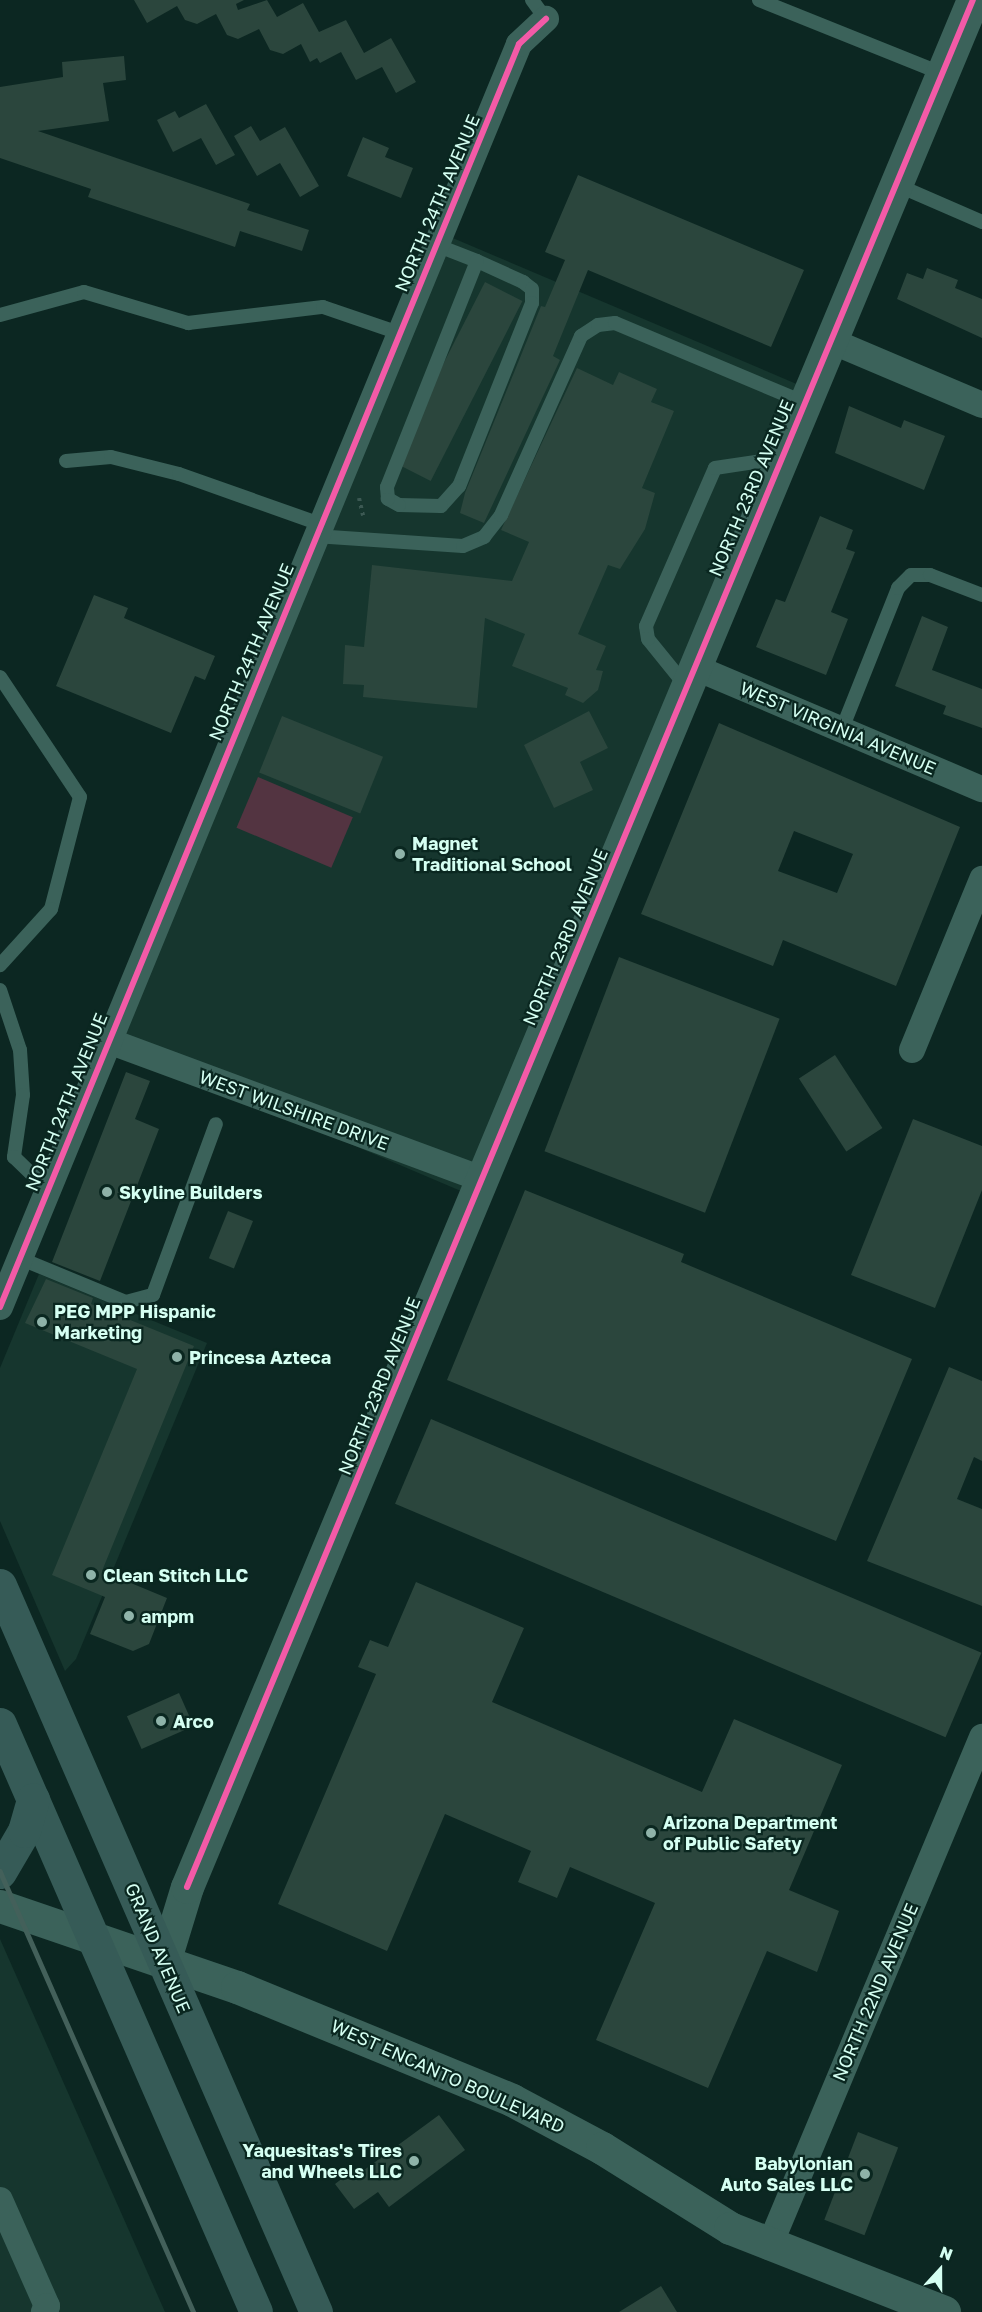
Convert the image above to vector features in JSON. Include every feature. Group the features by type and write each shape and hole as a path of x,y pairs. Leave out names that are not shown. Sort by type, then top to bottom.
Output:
{"main road":[{"name":"GRAND AVENUE","path":"0,1585 316,2312"},
{"path":"0,1724 97,1940 256,2312"},
{"path":"0,1872 24,1831 33,1799"}],"street":[{"name":"NORTH 24TH AVENUE","path":"0,1307 106,1040 399,333 519,44 540,6"},
{"name":"NORTH 23RD AVENUE","path":"164,1962 187,1887 777,465 943,74 974,14"},
{"path":"829,340 982,405"},
{"name":"WEST VIRGINIA AVENUE","path":"690,676 842,729 982,789"},
{"path":"912,1050 982,879"},
{"name":"WEST WILSHIRE DRIVE","path":"106,1040 481,1179"},
{"name":"NORTH 22ND AVENUE","path":"769,2247 982,1737"},
{"name":"WEST ENCANTO BOULEVARD","path":"0,1906 164,1962 512,2100 769,2247 944,2312"},
{"path":"0,2200 47,2306 44,2312"}],"lane":[{"path":"759,0 943,74"},
{"path":"897,185 982,222"},
{"path":"436,245 477,261 523,282 532,289 531,303 459,486 441,506 399,505 388,499 387,487 477,261"},
{"path":"0,315 84,292 188,323 323,307 399,333"},
{"path":"66,461 111,456 179,474 318,530 463,546 484,537 501,515 581,336 598,325 615,323 804,402"},
{"path":"690,676 648,639 651,615 715,468 762,461 777,465"},
{"path":"842,729 898,588 911,575 930,575 982,596"},
{"path":"0,677 80,797 51,909 0,965"},
{"path":"0,990 20,1050 23,1095 14,1157 47,1190"},
{"path":"20,1258 126,1302 153,1295 216,1124"}],"shaded area":[{"name":"Magnet Traditional School","path":"441,233 808,389 467,1193 100,1038"},
{"path":"258,777 353,817 331,868 237,828"},
{"path":"39,1274 207,1343 76,1659 65,1671 0,1521 0,1368"},
{"path":"0,1939 165,2312 0,2312"}],"building":[{"path":"134,0 244,0 236,4 238,10 267,0 277,17 303,3 319,32 346,20 364,53 391,38 416,82 396,93 382,67 356,80 341,52 320,63 317,58 310,62 301,44 283,54 270,50 259,29 238,39 227,35 216,14 197,24 185,20 177,6 147,23"},
{"path":"124,56 126,80 103,83 109,121 38,131 250,204 247,210 309,230 302,251 240,231 235,247 88,197 91,189 0,158 0,87 63,77 62,62"},
{"path":"206,104 235,155 216,165 201,138 173,152 157,120 175,111 179,118"},
{"path":"251,126 260,141 285,127 319,186 300,197 280,163 257,176 234,136"},
{"path":"363,137 389,148 385,157 413,168 401,198 347,176"},
{"path":"578,175 804,270 771,347 588,270 553,356 560,360 484,523 460,513 465,493 541,306 545,307 565,260 545,252"},
{"path":"927,268 958,280 955,288 982,299 982,338 897,299 907,273 923,279"},
{"path":"485,282 522,301 431,481 393,462"},
{"path":"577,368 613,385 619,372 657,389 651,402 674,411 642,488 655,493 645,529 620,569 608,565 578,634 606,646 596,670 603,671 598,690 583,703 565,695 568,688 512,666 525,634 485,618 477,708 363,697 364,685 343,684 345,645 364,647 372,565 512,581 529,542 501,530"},
{"path":"849,406 901,428 904,420 945,436 924,490 835,453"},
{"path":"820,516 853,530 846,549 855,552 831,612 848,619 826,675 756,647 776,599 785,602"},
{"path":"94,595 128,608 124,618 215,656 205,680 195,676 171,733 56,686"},
{"path":"922,616 948,627 932,670 982,689 982,728 943,714 946,706 895,686"},
{"path":"589,711 608,748 580,762 593,790 554,808 524,745"},
{"path":"282,716 383,757 360,813 259,773"},
{"path":"719,723 960,827 896,986 783,940 773,966 641,914","holes":["794,831 853,854 837,893 778,871"]},
{"path":"619,957 780,1019 705,1213 544,1151"},
{"path":"835,1055 882,1128 846,1151 799,1078"},
{"name":"Skyline Builders","path":"126,1072 150,1081 135,1119 159,1129 100,1281 52,1262"},
{"path":"913,1119 982,1146 982,1190 935,1308 851,1275"},
{"path":"525,1190 684,1254 681,1262 912,1359 836,1541 447,1380"},
{"path":"228,1211 253,1221 234,1268 209,1258"},
{"path":"46,1279 93,1298 91,1304 194,1346 102,1571 167,1598 149,1644 133,1651 90,1634 105,1597 52,1575 137,1369 25,1323"},
{"path":"949,1367 982,1381 982,1461 974,1457 957,1499 982,1509 982,1606 867,1561"},
{"path":"431,1419 981,1653 946,1737 395,1504"},
{"name":"Arizona Department of Public Safety","path":"416,1582 524,1628 492,1702 702,1792 734,1719 842,1765 789,1890 839,1911 817,1972 767,1951 708,2088 596,2040 655,1903 570,1867 557,1898 518,1882 531,1851 445,1814 387,1951 278,1904 376,1674 358,1667 370,1640 388,1647"},
{"name":"Arco","path":"179,1693 194,1726 142,1749 127,1716"},
{"name":"Yaquesitas's Tires and Wheels LLC","path":"439,2115 465,2150 389,2207 378,2192 354,2209 335,2184 352,2171 356,2176"},
{"name":"Babylonian Auto Sales LLC","path":"858,2132 898,2147 864,2235 824,2220"},
{"path":"661,2286 677,2312 619,2312"}],"railway":[{"path":"0,1871 194,2312"}],"cycle path":[{"path":"187,1887 973,0"},
{"path":"0,1307 519,44 546,19"}],"place":[{"name":"Magnet Traditional School","path":"400,854"},
{"name":"Skyline Builders","path":"107,1192"},
{"name":"PEG MPP Hispanic Marketing","path":"42,1322"},
{"name":"Princesa Azteca","path":"177,1357"},
{"name":"Clean Stitch LLC","path":"91,1575"},
{"name":"ampm","path":"129,1616"},
{"name":"Arco","path":"161,1721"},
{"name":"Arizona Department of Public Safety","path":"651,1833"},
{"name":"Yaquesitas's Tires and Wheels LLC","path":"414,2161"},
{"name":"Babylonian Auto Sales LLC","path":"865,2174"}]}
